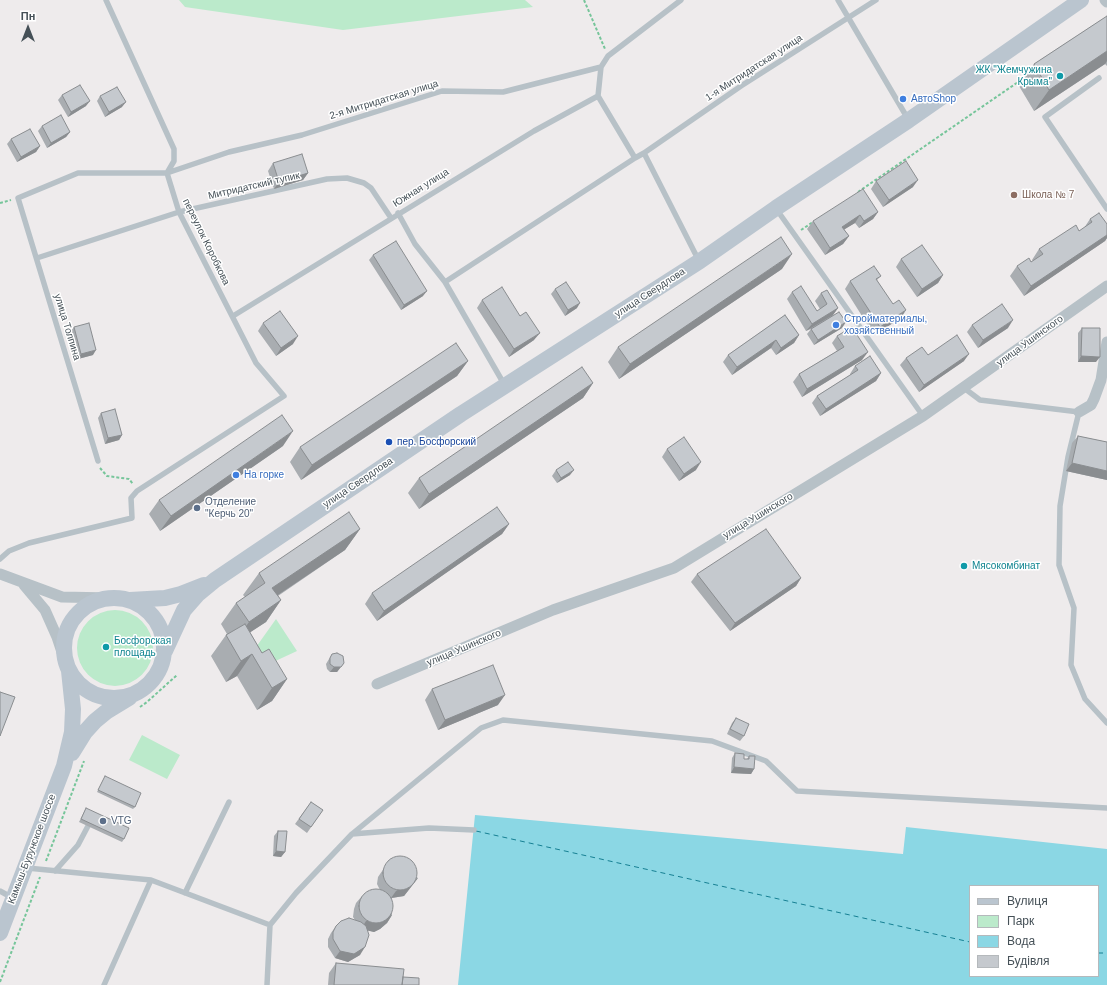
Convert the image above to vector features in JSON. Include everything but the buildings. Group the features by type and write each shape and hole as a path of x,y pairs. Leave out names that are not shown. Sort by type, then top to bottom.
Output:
{"main road":[{"name":"улица Свердлова","path":"215,580 505,386 700,261 776,208 909,120 1081,0"},
{"path":"64,766 72,732 73,709 64,650 65,638 71,622 82,610 96,602 111,598 128,600 165,598 181,594 215,580"},
{"path":"64,766 85,732 95,721 106,712 136,701 152,682 161,668 165,651 184,610 198,594 215,580"},
{"path":"128,600 144,607 156,619 163,634 165,651"},
{"path":"67,667 78,683 90,693 106,698 119,698 136,701"},
{"name":"Камыш-Бурунское шоссе","path":"0,933 7,895 25,868 64,766"}],"street":[{"name":"улица Ушинского","path":"376,684 553,610 674,568 923,416 1107,286"},
{"path":"1079,412 1091,405 1094,399 1101,380 1107,342"},
{"path":"0,574 62,597 111,598"},
{"path":"20,582 45,610 57,637 67,667"}],"lane":[{"path":"106,0 174,149 174,161 167,173"},
{"path":"445,282 635,158 598,96 601,67 608,56 681,0"},
{"path":"838,0 909,120"},
{"name":"1-я Митридатская улица","path":"635,158 741,86 876,0"},
{"name":"2-я Митридатская улица","path":"18,198 78,173 167,173 229,152 302,135 442,91 503,92 601,67"},
{"path":"1099,78 1045,117 1107,209"},
{"name":"Южная улица","path":"233,316 534,130 598,96"},
{"path":"644,153 700,261"},
{"name":"переулок Коробкова","path":"137,491 284,396 256,363 179,212 167,173"},
{"name":"Митридатский тупик","path":"37,258 179,212 327,179 347,178 364,183 371,188 392,218"},
{"name":"улица Толпина","path":"18,198 98,461"},
{"path":"776,208 923,416"},
{"path":"398,213 415,244 445,282 505,386"},
{"path":"964,388 980,400 1079,412 1068,457 1060,506 1059,565 1074,608 1071,665 1085,699 1107,723"},
{"path":"0,559 9,551 29,543 132,518 131,498 137,491"},
{"path":"266,985 270,925 296,893 352,834 481,728 503,720 712,741 766,761 797,791 1107,808"},
{"path":"185,893 229,802"},
{"path":"55,870 78,845 88,826"},
{"path":"352,834 429,828 474,830"},
{"path":"25,868 152,880 270,925"},
{"path":"104,985 152,880"}],"path":[{"path":"584,0 608,56"},
{"path":"852,195 1029,75"},
{"path":"794,235 813,222"},
{"path":"98,461 100,470 107,476 129,479 137,491"},
{"path":"136,701 147,702 177,675"},
{"path":"82,765 85,758"}],"green space":[{"path":"179,0 525,0 533,7 343,30 185,7"},
{"path":"108,610 122,610 136,616 147,627 153,641 153,655 150,663 142,675 136,680 122,686 108,686 94,680 83,669 77,655 77,641 83,627 94,616"},
{"path":"276,619 297,651 269,664 254,650"},
{"path":"142,735 180,755 167,779 129,760"}],"water":[{"path":"475,815 903,854 906,827 1107,849 1107,985 458,985"}],"ferry route":[{"path":"476,831 969,942"},
{"path":"1099,953 1107,953"}],"place":[{"name":"ЖК \"Жемчужина Крыма\"","path":"1060,76"},
{"name":"АвтоShop","path":"903,99"},
{"name":"Школа № 7","path":"1014,195"},
{"name":"Стройматериалы, хозяйственный","path":"836,325"},
{"name":"пер. Босфорский","path":"389,442"},
{"name":"На горке","path":"236,475"},
{"name":"Отделение \"Керчь 20\"","path":"197,508"},
{"name":"Мясокомбинат","path":"964,566"},
{"name":"Босфорская площадь","path":"106,647"},
{"name":"VTG","path":"103,821"}]}
